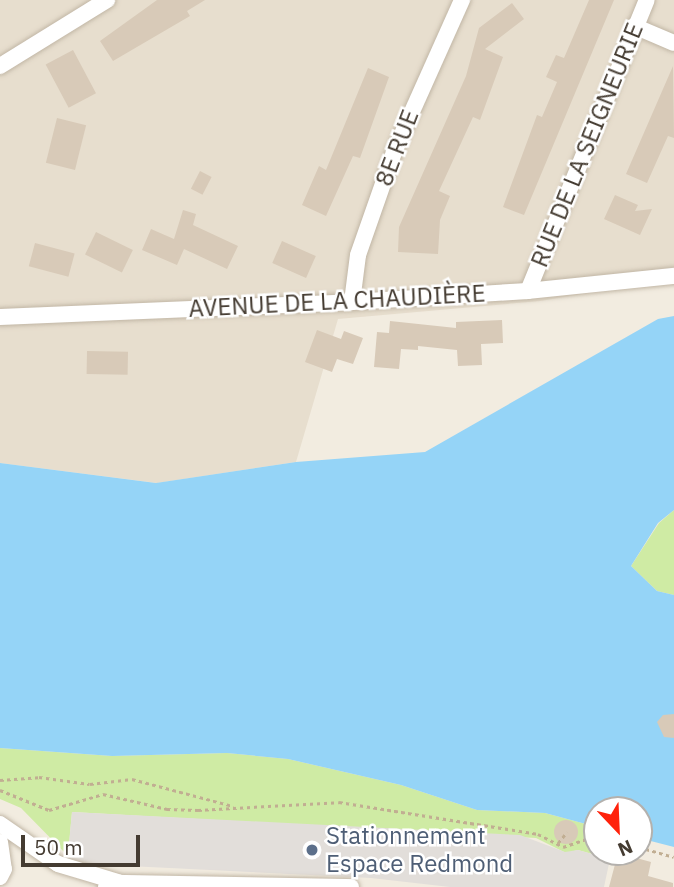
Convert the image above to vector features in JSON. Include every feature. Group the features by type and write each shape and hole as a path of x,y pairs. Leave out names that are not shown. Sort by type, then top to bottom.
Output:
{"street":[{"path":"0,66 107,0"},
{"name":"8E RUE","path":"352,302 358,255 394,152 461,0"},
{"name":"RUE DE LA SEIGNEURIE","path":"528,291 634,26 647,0"},
{"path":"634,26 674,43"},
{"name":"AVENUE DE LA CHAUDIÈRE","path":"0,317 352,302 528,291 674,276"},
{"path":"0,824 58,864 113,885 351,887"},
{"path":"0,842 0,877"}],"path":[{"path":"0,780 39,777 90,784 132,779 236,807"},
{"path":"0,790 49,810 103,794 167,809 339,802 524,831 569,847 583,841"},
{"path":"558,844 567,832"},
{"path":"653,851 674,857"}],"shaded area":[{"path":"0,0 674,0 674,279 540,301 338,319 296,462 157,483 0,463"},
{"name":"Stationnement Espace Redmond","path":"72,812 520,835 565,852 583,851 583,866 608,866 604,887 450,887 371,878 67,863"}],"green space":[{"path":"674,510 674,595 657,591 631,566 659,523"},
{"path":"0,748 112,756 227,753 288,759 401,785 477,810 545,813 583,823 583,851 566,853 536,838 72,812 68,856 21,808 0,799"}],"water":[{"path":"674,316 674,510 658,523 631,566 657,591 674,595 674,847 653,842 653,796 583,796 583,823 545,813 477,810 401,785 288,759 227,753 112,756 0,748 0,463 156,483 296,462 425,452 658,319"}],"building":[{"path":"157,0 205,0 187,11 190,16 113,61 100,41"},
{"path":"589,0 614,0 524,215 503,207 537,115 542,117 557,82 546,77 556,55 564,58"},
{"path":"512,3 524,19 485,49 503,57 480,120 473,117 439,191 450,196 440,220 438,254 398,252 399,227 466,76 479,28"},
{"path":"73,50 96,93 69,108 46,65"},
{"path":"673,66 674,138 668,136 647,183 626,174"},
{"path":"368,68 389,77 360,158 353,156 326,216 302,205 319,166 326,170"},
{"path":"57,118 86,125 75,170 46,163"},
{"path":"200,171 212,177 203,195 191,189"},
{"path":"615,195 638,205 635,211 652,209 640,235 604,219"},
{"path":"183,210 196,214 193,225 238,246 227,269 184,249 177,265 142,250 151,229 174,239"},
{"path":"96,232 133,250 122,272 85,254"},
{"path":"282,241 316,256 306,278 272,263"},
{"path":"35,243 75,254 68,277 29,266"},
{"path":"502,320 503,343 481,344 482,365 458,366 457,350 418,346 418,350 401,349 399,369 374,367 377,332 389,333 390,321 456,328 456,322"},
{"path":"317,330 341,339 344,331 363,338 353,364 337,359 332,372 305,362"},
{"path":"87,351 128,352 128,375 87,374"},
{"path":"674,714 674,738 664,737 657,722 663,715"},
{"path":"566,820 575,823 578,832 575,841 566,844 557,841 554,832 557,823"},
{"path":"615,866 650,866 648,876 673,883 673,887 609,887"}],"place":[{"name":"Stationnement Espace Redmond","path":"312,850"}]}
